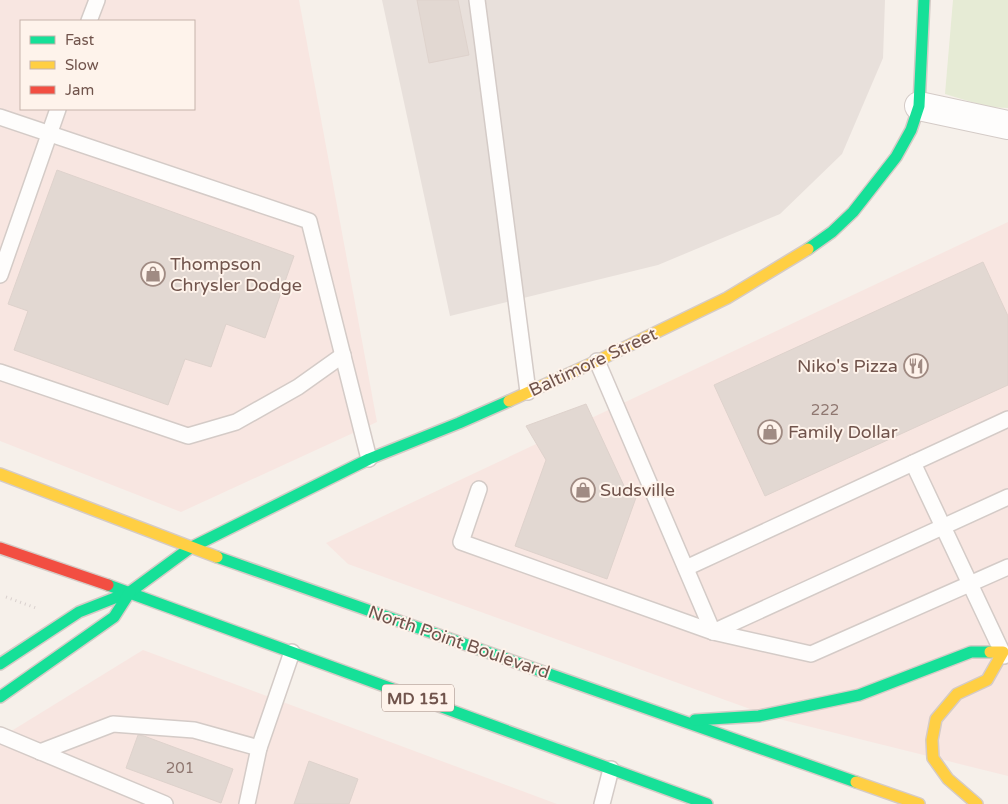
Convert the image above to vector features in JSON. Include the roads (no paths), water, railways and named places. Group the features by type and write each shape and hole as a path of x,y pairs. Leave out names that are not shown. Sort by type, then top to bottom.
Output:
{"main road":[{"name":"Baltimore Street","path":"0,664 79,612 130,592 190,548 369,459 459,423 597,361 727,298 802,254 832,232 853,212 896,157 911,130 919,106 924,0"},
{"name":"North Point Boulevard","path":"0,474 190,548 919,804"},
{"name":"MD 151","path":"0,548 130,592 707,804"},
{"name":"Baltimore Street","path":"0,697 114,618 130,592"},
{"path":"684,720 759,716 860,695 971,652 1006,655"},
{"path":"977,804 948,779 933,758 932,740 936,720 957,694 987,680 1006,655"}],"street":[{"path":"919,106 1008,125"}],"lane":[{"path":"89,20 97,0"},
{"path":"477,0 528,392"},
{"path":"0,275 58,110"},
{"path":"0,118 309,221 369,459"},
{"path":"0,372 188,436 236,422 298,387 343,355"},
{"path":"597,361 713,632"},
{"path":"686,568 1008,419"},
{"path":"913,463 942,527 1006,655"},
{"path":"479,489 461,542 713,632 811,654 1008,567"},
{"path":"713,632 1008,497"},
{"path":"247,804 259,748 292,652"},
{"path":"40,752 113,724 194,730 259,748"},
{"path":"0,735 165,804"},
{"path":"602,804 611,769"}],"place":[{"name":"Thompson Chrysler Dodge","path":"153,274"},
{"name":"Niko's Pizza","path":"916,366"},
{"name":"Family Dollar","path":"770,432"},
{"name":"Sudsville","path":"583,490"}]}
